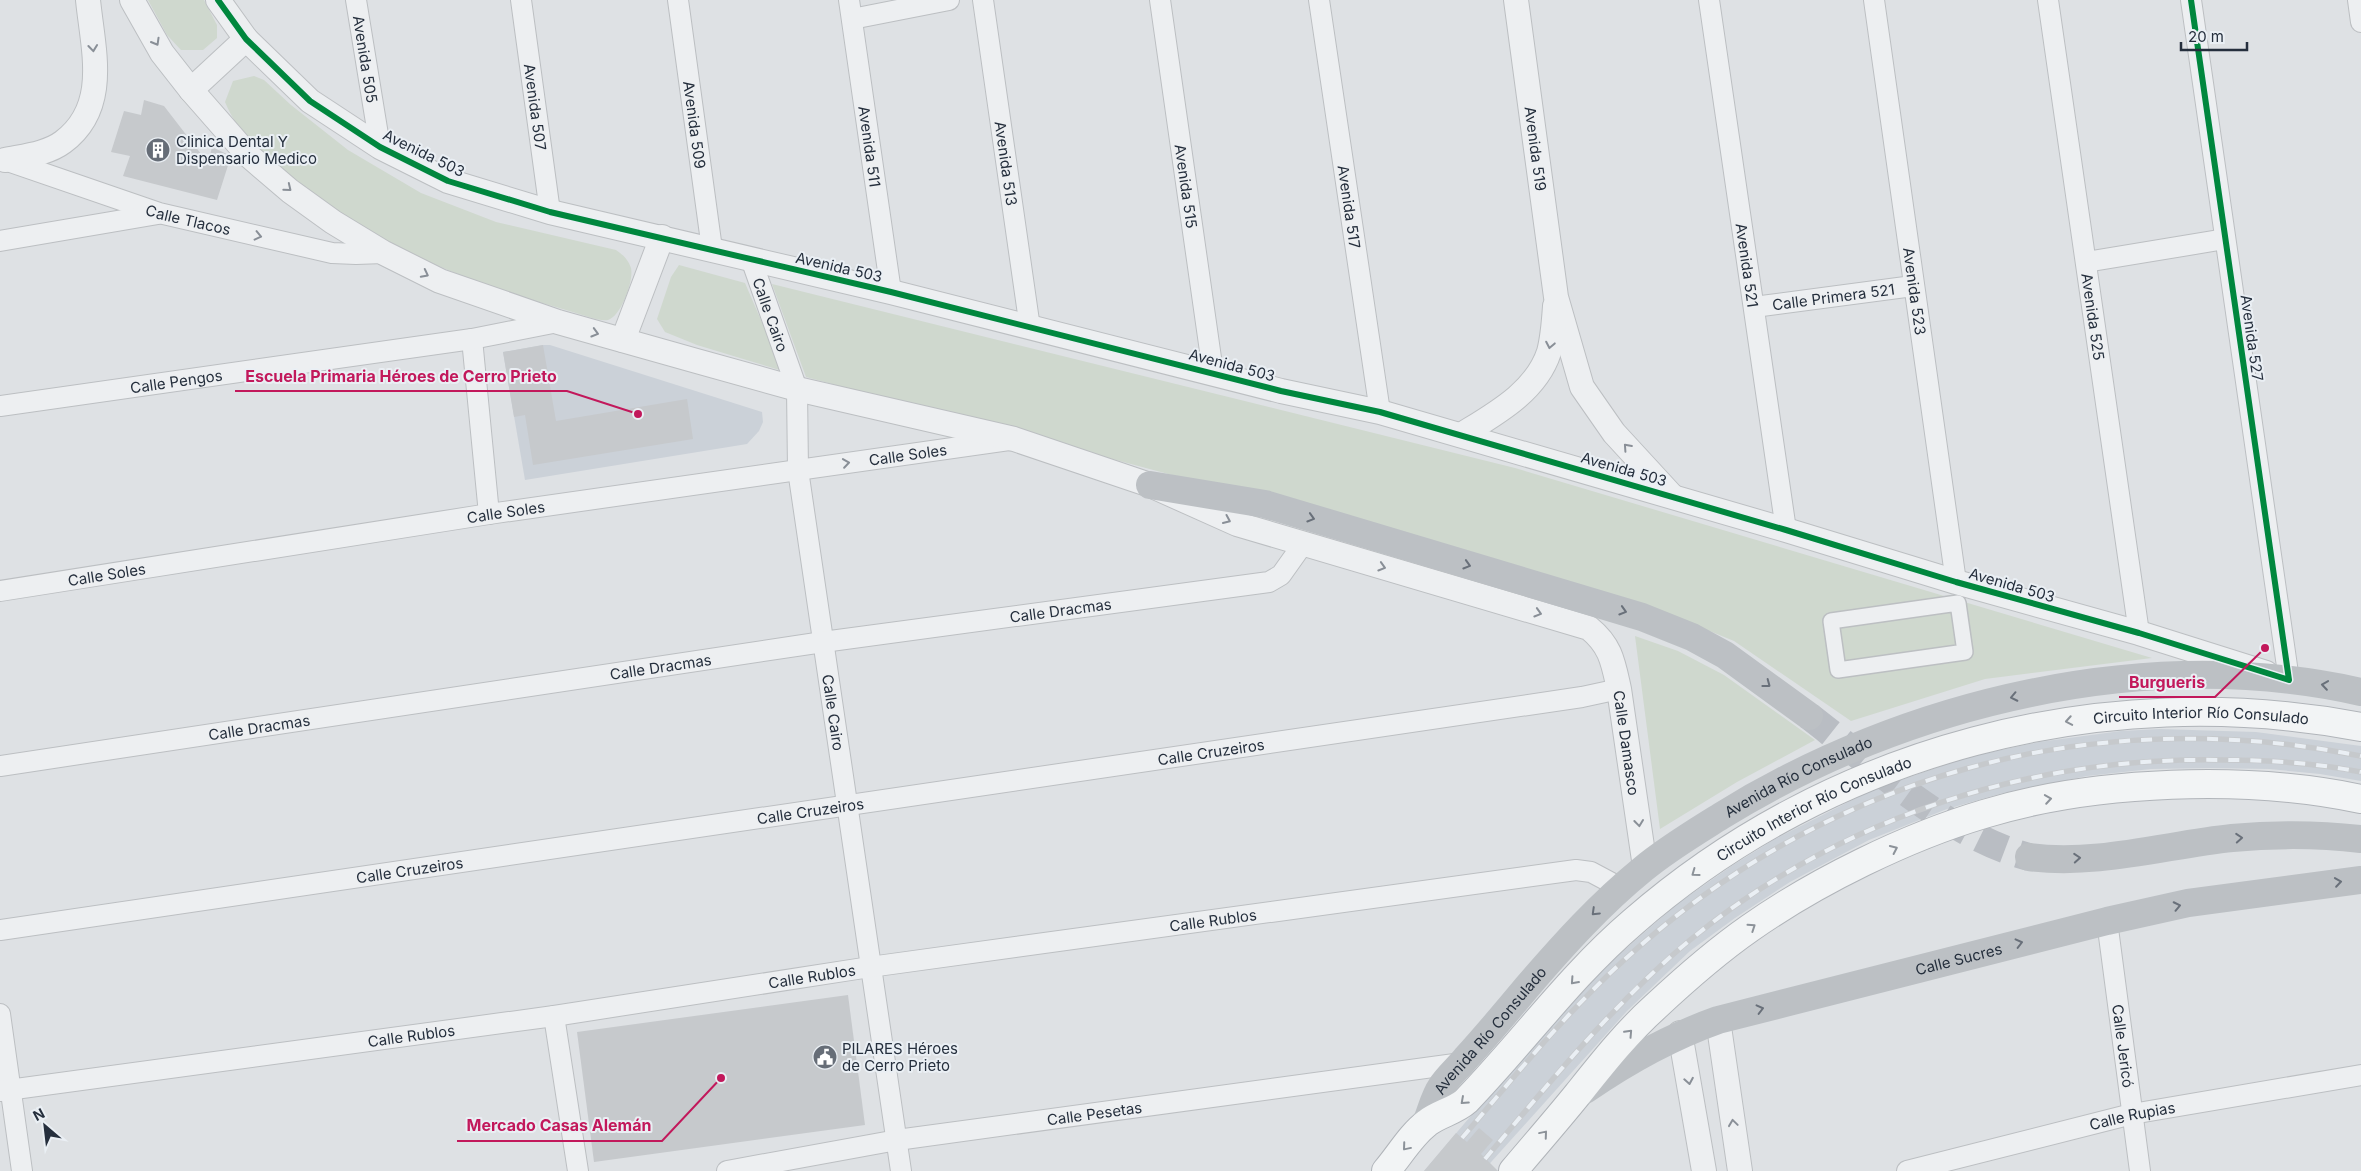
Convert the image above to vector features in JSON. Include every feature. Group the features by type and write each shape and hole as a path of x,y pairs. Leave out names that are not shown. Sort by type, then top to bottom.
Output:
{"highway":[{"name":"Circuito Interior Río Consulado","path":"1426,1123 1463,1104 1592,962 1669,891 1754,833 1836,789 1942,750 1989,737 2084,719 2171,713 2237,712 2318,719 2361,727"},
{"path":"1513,1171 1610,1054 1653,1008 1749,928 1799,897 1924,835 1985,814 2043,800 2167,785 2229,784 2276,787 2361,799"},
{"name":"Avenida Río Consulado","path":"1386,1171 1426,1123"}],"main road":[{"path":"1150,485 1265,504 1642,617 1692,637 1726,655 1809,716"},
{"name":"Avenida Río Consulado","path":"1426,1123 1440,1088 1564,944 1621,888 1645,867 1701,828 1789,777 1878,737 1967,708 2063,688 2121,680 2176,676 2289,680 2361,692"},
{"path":"2029,857 2050,860 2082,858 2232,838 2308,835 2361,839"},
{"name":"Calle Sucres","path":"1575,1097 1612,1071 1680,1033 1718,1020 2107,921 2188,903 2361,880"}],"street":[{"path":"3,159 42,152 63,142 78,127 90,110 95,92 95,70 88,0"},
{"path":"132,0 162,53 191,90 248,155 290,191 333,222 384,253 440,281 558,322 797,389 1014,439 1150,485 1237,524 1303,544"},
{"name":"Avenida 503","path":"218,0 246,39 310,101 380,147 448,181 550,212 891,292 1213,372 1281,391 1380,412 1672,496 1956,582 2139,633 2289,680"},
{"name":"Avenida 505","path":"356,0 380,147"},
{"name":"Avenida 507","path":"520,0 550,212"},
{"name":"Avenida 509","path":"678,0 712,250"},
{"path":"850,10 950,0"},
{"name":"Avenida 513","path":"983,0 1030,328"},
{"name":"Avenida 515","path":"1160,0 1213,372"},
{"name":"Avenida 517","path":"1318,0 1380,412"},
{"name":"Avenida 519","path":"1516,0 1556,296 1582,387 1614,433 1672,496"},
{"name":"Avenida 521","path":"1709,0 1786,530"},
{"name":"Avenida 523","path":"1874,0 1956,582"},
{"name":"Avenida 525","path":"2048,0 2139,633"},
{"name":"Avenida 527","path":"2191,0 2289,680"},
{"path":"2358,0 2361,22"},
{"name":"Avenida 511","path":"850,10 891,292"},
{"path":"191,90 246,39"},
{"name":"Calle Tlacos","path":"3,159 159,214 332,253 384,253"},
{"path":"0,241 159,214"},
{"path":"624,340 662,237"},
{"path":"2086,262 2226,239"},
{"name":"Calle Cairo","path":"751,259 797,389 798,470 901,1171"},
{"name":"Calle Primera 521","path":"1754,307 1913,286"},
{"name":"Avenida 519","path":"1461,435 1508,407 1540,372 1549,351 1556,296"},
{"name":"Calle Pengos","path":"0,406 472,339 558,322"},
{"path":"472,339 489,514"},
{"name":"Calle Soles","path":"0,591 489,514 1014,439"},
{"name":"Calle Dracmas","path":"0,766 823,642 1269,582 1281,575 1303,544"},
{"name":"Calle Damasco","path":"1303,544 1589,628 1603,640 1613,661 1619,689 1645,867"},
{"path":"1958,603 1964,652 1838,670 1831,621 1958,603"},
{"name":"Calle Cruzeiros","path":"0,930 1582,697 1619,689"},
{"name":"Calle Rublos","path":"6,1090 554,1016 870,967 1576,870 1591,872 1621,888"},
{"name":"Calle Jericó","path":"2107,921 2140,1171"},
{"path":"0,1014 6,1090 22,1171"},
{"path":"554,1016 578,1171"},
{"path":"1718,1020 1740,1171"},
{"path":"1680,1033 1704,1171"},
{"name":"Calle Pesetas","path":"727,1171 897,1140 1462,1063"},
{"name":"Calle Rupias","path":"1907,1171 2132,1114 2361,1075"}],"shaded area":[{"path":"148,0 204,0 217,25 217,38 203,50 181,50 167,35"},
{"path":"254,76 264,80 291,105 348,150 421,193 496,222 616,250 628,262 631,268 626,297 618,312 608,320 598,319 487,285 447,270 397,246 350,219 304,187 274,163 242,131 225,102 233,81"},
{"path":"679,265 745,283 783,371 697,345 665,332 657,319 671,277"},
{"path":"772,284 1515,468 2152,658 1985,679 1851,721 1734,641 1651,607 1445,548 806,377"},
{"path":"550,345 762,412 763,422 759,431 747,444 525,480 503,352"},
{"path":"1635,636 1678,651 1724,675 1815,740 1737,782 1660,829"},
{"path":"2159,729 2256,732 2361,746 2361,781 2320,774 2269,769 2151,769 2087,776 2003,793 1947,809 1869,840 1790,882 1735,918 1690,951 1627,1011 1483,1171 1424,1171 1565,1005 1599,972 1677,904 1733,865 1775,839 1870,791 1964,758 2039,742 2121,731"}],"building":[{"name":"Clinica Dental Y Dispensario Medico","path":"144,100 164,106 208,163 212,147 231,156 217,200 123,176 130,156 111,152 124,111 141,115"},
{"path":"543,345 556,421 687,399 693,439 533,465 525,415 514,417 503,352"},
{"path":"848,995 865,1125 594,1162 577,1032"},
{"path":"1479,1128 1493,1140 1481,1154 1498,1171 1424,1171 1456,1133 1467,1142"}],"tunnel":[{"path":"1809,716 1886,777 1942,817 1999,847 2029,857"}],"railway":[{"path":"1462,1138 1520,1069 1580,1003 1623,961 1702,897 1786,843 1875,800 1967,769 2062,748 2160,739 2260,742 2361,756"},
{"path":"1485,1159 1608,1017 1690,940 1748,897 1810,859 1874,828 1941,802 2010,783 2080,769 2152,762 2241,760 2310,764 2361,772"}],"cycle path":[{"path":"218,0 246,39 310,101 380,147 448,181 550,212 891,292 1281,391 1380,412 1786,530 1956,582 2139,633 2289,680 2191,0"}],"place":[{"name":"Clinica Dental Y Dispensario Medico","path":"158,150"},
{"name":"Escuela Primaria Héroes de Cerro Prieto","path":"638,414"},
{"name":"Burgueris","path":"2265,648"},
{"name":"PILARES Héroes de Cerro Prieto","path":"825,1057"},
{"name":"Mercado Casas Alemán","path":"721,1078"}]}
